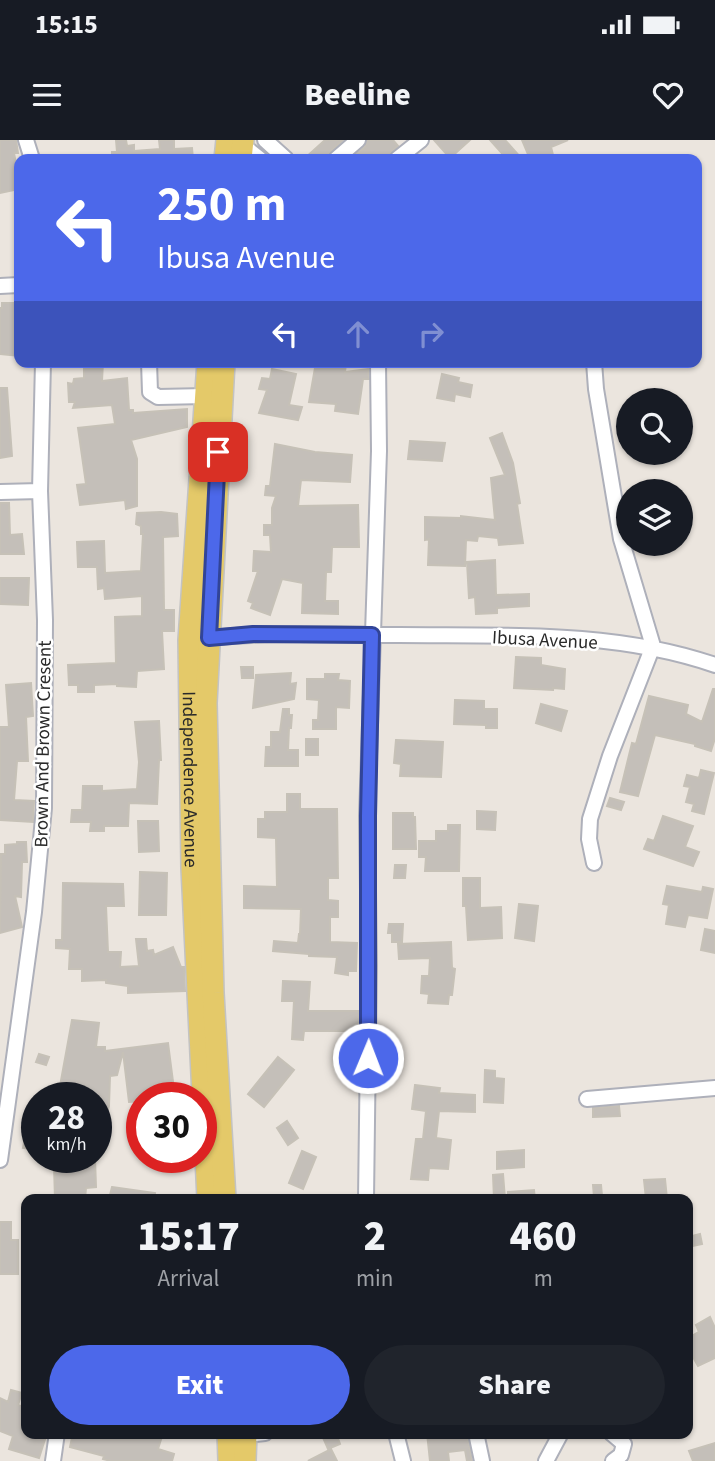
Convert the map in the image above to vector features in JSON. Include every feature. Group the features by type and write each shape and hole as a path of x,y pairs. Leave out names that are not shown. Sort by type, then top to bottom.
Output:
{"main road":[{"name":"Independence Avenue","path":"208,368 192,868 208,1194"},
{"name":"Independence Avenue","path":"223,368 199,639 206,704 210,913 225,1194"},
{"path":"229,1461 243,1439"},
{"path":"245,1461 246,1439"}],"street":[{"path":"265,140 280,154"},
{"path":"342,154 358,140"},
{"path":"403,154 421,140"},
{"path":"237,144 252,154"},
{"name":"Brown And Brown Cresent","path":"0,1160 34,912 44,808 45,620 40,491 43,368"},
{"path":"149,368 150,392 158,397 206,396"},
{"path":"366,1194 368,816 379,451 378,368"},
{"path":"594,368 621,538 653,646 610,756 590,820 589,839 594,863"},
{"path":"0,492 40,491"},
{"name":"Ibusa Avenue","path":"199,639 234,635 549,636 653,646 715,665"},
{"path":"587,1099 715,1087"},
{"path":"53,1461 56,1439"},
{"path":"398,1439 403,1461"},
{"path":"477,1439 482,1461"},
{"path":"546,1461 558,1439"},
{"path":"613,1461 621,1455 624,1444 618,1439"}],"building":[{"path":"0,140 16,140 18,153 14,153 14,190 0,193"},
{"path":"116,140 126,140 127,146 134,145 134,151 160,149 159,140 174,140 174,149 192,148 193,154 112,154 117,152"},
{"path":"325,140 343,140 329,154 310,154"},
{"path":"367,140 393,140 398,146 390,154 356,154 365,147"},
{"path":"434,140 470,140 454,154 446,154"},
{"path":"490,140 505,140 518,154 503,154"},
{"path":"522,140 568,140 551,147 553,154 528,154"},
{"path":"2,303 14,303 14,355 0,354"},
{"path":"84,368 103,368 102,381 127,378 129,410 133,410 133,413 187,409 187,427 131,440 137,459 137,506 126,509 125,500 80,505 77,485 86,484 78,428 115,424 112,405 73,408 75,402 69,402 68,383 73,384 74,379 84,378"},
{"path":"315,368 346,368 345,372 368,369 369,379 363,379 358,414 335,411 336,404 309,402"},
{"path":"272,369 296,374 289,405 302,407 298,420 259,413 267,390 259,389 262,378 270,379"},
{"path":"442,374 472,385 470,397 455,394 454,401 437,398"},
{"path":"0,388 7,388 12,456 0,458"},
{"path":"502,433 513,463 523,543 499,545 498,538 478,536 477,541 466,540 465,566 428,565 429,539 425,540 425,517 461,516 495,520 491,478 505,475 490,438"},
{"path":"410,441 445,443 442,461 408,459"},
{"path":"275,444 315,452 352,455 350,482 301,480 298,506 358,505 359,547 332,547 331,572 326,572 325,601 338,601 338,614 302,613 303,583 282,579 270,615 251,608 253,603 248,601 258,571 253,571 254,551 271,552 270,535 264,535 264,525 272,525 272,508 276,496 265,495 266,486 270,486"},
{"path":"0,503 9,503 10,535 22,534 24,554 0,554"},
{"path":"137,513 177,514 178,536 163,537 164,610 174,610 174,631 162,631 164,669 137,671 136,687 94,685 94,692 78,692 78,685 69,685 68,665 116,663 115,617 142,616 142,596 105,599 104,588 98,589 97,567 78,567 77,542 104,541 105,573 141,571 143,534 141,526 136,524"},
{"path":"495,560 496,595 529,594 529,606 497,608 497,613 476,614 475,597 469,598 467,562"},
{"path":"0,578 29,578 28,605 0,604"},
{"path":"516,657 541,658 541,665 565,669 564,689 514,688"},
{"path":"241,667 253,667 253,678 242,678"},
{"path":"291,673 290,684 296,683 294,699 253,708 256,675"},
{"path":"325,674 339,674 338,680 350,681 349,708 336,707 336,729 313,729 313,720 318,720 319,700 307,699 307,679 325,679"},
{"path":"31,683 33,716 26,717 28,761 17,761 14,800 34,801 33,822 0,820 0,727 9,727 6,685"},
{"path":"713,689 715,738 711,751 695,744 655,735 638,796 620,792 632,743 636,744 649,696 688,705 686,714 702,722"},
{"path":"455,700 484,701 484,709 497,709 497,728 454,724"},
{"path":"541,704 567,711 561,731 536,723"},
{"path":"283,709 289,709 289,715 292,715 288,750 298,750 298,766 265,766 266,747 271,747 271,732 280,732"},
{"path":"159,721 161,760 157,804 129,803 128,826 104,826 104,831 90,831 91,822 71,822 72,810 82,810 83,786 102,786 102,791 137,789 139,762 135,722"},
{"path":"306,739 318,739 318,755 306,755"},
{"path":"396,740 443,742 441,777 400,776 401,764 394,763"},
{"path":"701,770 714,773 704,814 692,811 694,804 686,802 690,787 684,786 687,775 699,778"},
{"path":"287,794 300,794 300,809 337,809 338,878 328,878 328,900 338,901 338,917 330,917 330,942 357,943 356,971 348,971 348,975 335,973 337,957 273,951 274,941 298,943 301,909 244,908 244,886 277,887 276,838 258,837 258,819 265,819 265,812 287,812"},
{"path":"610,798 624,802 621,810 607,806"},
{"path":"477,811 496,812 495,830 477,829"},
{"path":"393,813 413,813 416,849 393,849"},
{"path":"663,816 693,826 685,847 699,852 693,866 644,849 648,839 654,841"},
{"path":"138,821 158,821 159,851 139,852"},
{"path":"448,825 460,825 459,871 425,871 426,857 419,857 419,841 436,841 436,831 448,831"},
{"path":"26,842 27,862 22,862 21,897 15,896 22,927 0,933 1,854 5,854 5,845"},
{"path":"395,865 406,865 405,878 394,878"},
{"path":"140,872 167,873 166,915 139,915"},
{"path":"463,878 480,878 480,908 501,907 502,938 468,940 466,906 463,906"},
{"path":"63,883 123,884 124,906 106,906 108,952 121,952 120,967 139,966 136,939 146,939 147,951 153,950 154,955 173,947 181,967 184,967 185,991 128,993 128,986 106,983 106,980 82,981 82,969 69,969 70,949 56,948 56,940 62,940"},
{"path":"667,886 702,892 703,887 713,889 707,918 688,915 685,927 666,924 669,905 663,904"},
{"path":"519,904 538,906 534,941 515,938"},
{"path":"389,924 403,924 402,942 392,942 392,933 388,933"},
{"path":"705,929 715,931 715,953 701,950"},
{"path":"451,942 452,968 455,969 452,995 449,995 448,1004 428,1003 429,994 421,993 422,976 429,976 430,958 399,959 398,944"},
{"path":"283,981 310,982 308,1011 359,1011 359,1031 304,1031 303,1040 292,1039 294,1001 282,1001"},
{"path":"72,1020 99,1023 96,1047 105,1047 105,1051 168,1043 173,1082 127,1082 123,1052 117,1075 110,1076 110,1082 61,1082"},
{"path":"39,1054 49,1057 46,1065 36,1062"},
{"path":"278,1057 294,1070 264,1107 248,1094"},
{"path":"485,1070 495,1071 495,1078 504,1079 503,1103 484,1102"},
{"path":"415,1085 440,1088 439,1093 475,1095 475,1112 439,1111 436,1138 451,1140 448,1169 429,1168 428,1180 411,1179 416,1139 423,1139 426,1111 412,1109"},
{"path":"619,1106 620,1116 593,1117 593,1108"},
{"path":"287,1121 298,1138 288,1145 277,1128"},
{"path":"524,1150 524,1167 497,1169 497,1152"},
{"path":"302,1151 316,1157 303,1189 289,1183"},
{"path":"54,1173 96,1173 96,1187 86,1188 85,1194 55,1194"},
{"path":"503,1174 505,1194 494,1194 493,1175"},
{"path":"665,1179 666,1194 645,1194 644,1180"},
{"path":"593,1185 601,1185 602,1194 594,1194"},
{"path":"112,1187 155,1193 155,1194 110,1194"},
{"path":"534,1190 534,1194 508,1194"},
{"path":"0,1222 11,1222 11,1240 18,1240 18,1274 0,1274"},
{"path":"700,1234 702,1244 693,1246 693,1236"},
{"path":"710,1317 715,1328 715,1358 698,1366 693,1357 693,1335 699,1332 696,1325"},
{"path":"11,1390 21,1393 18,1405 21,1406 21,1439 45,1439 39,1458 9,1449 13,1436 0,1431 0,1398 8,1402"},
{"path":"72,1439 161,1439 158,1449 174,1454 172,1461 111,1461 103,1459 104,1456 70,1447"},
{"path":"324,1439 338,1439 340,1444 328,1449"},
{"path":"428,1439 468,1439 472,1461 467,1461 465,1450 448,1452 449,1461 430,1461"},
{"path":"715,1443 715,1461 693,1461 689,1451"},
{"path":"331,1449 337,1461 308,1461"}],"route":[{"path":"218,452 209,638 253,634 372,635 368,816 368,1058"}]}
